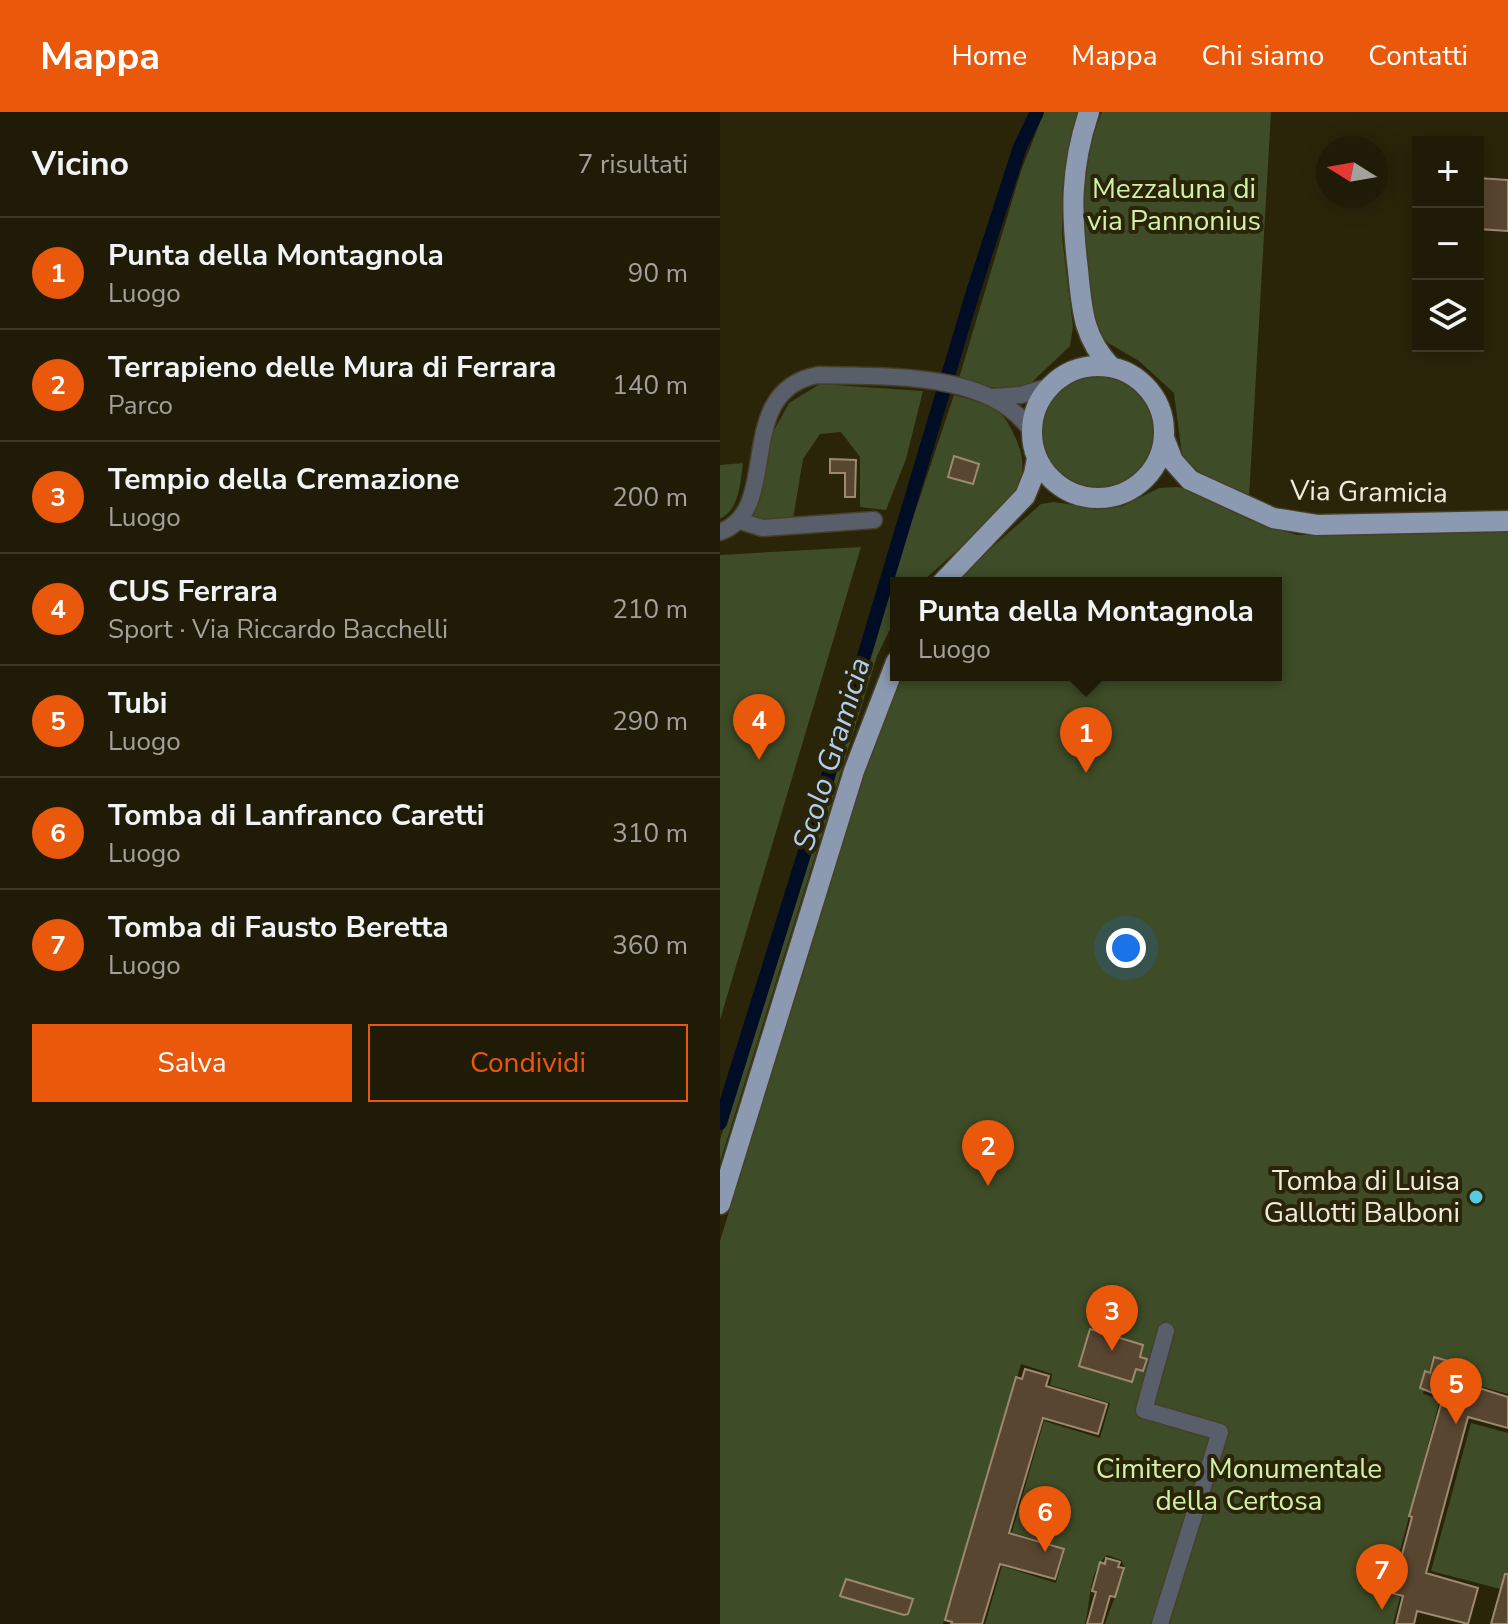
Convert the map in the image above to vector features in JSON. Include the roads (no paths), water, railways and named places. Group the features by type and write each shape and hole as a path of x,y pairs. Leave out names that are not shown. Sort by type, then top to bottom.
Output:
{"main road":[{"path":"1069,491 1054,481 1037,458 1032,432 1037,407 1073,366 1080,345 1083,316 1072,198 1076,158 1089,112"},
{"path":"1083,316 1092,344 1111,367"},
{"path":"1058,380 1093,366 1111,367 1136,378 1149,390 1159,408 1164,438 1173,461 1190,480"},
{"path":"1136,486 1156,464 1164,438"},
{"path":"948,577 1016,508 1030,484 1037,458"},
{"name":"Via Gramicia","path":"1069,491 1100,498 1163,479 1190,480 1265,515 1300,523 1508,521"},
{"path":"1016,508 1041,495 1069,491"},
{"path":"720,1204 854,771 890,678"}],"street":[{"path":"720,532 740,521 751,492 771,410 783,389 792,382 818,375 930,380 992,397 1015,412 1032,432"},
{"path":"992,397 1021,395 1058,380"},
{"path":"740,521 762,528 874,520"},
{"path":"1160,1624 1220,1432 1144,1410 1166,1331"}],"waterway":[{"name":"Scolo Gramicia","path":"720,1123 822,797 973,292 1020,147 1037,112"}],"place":[{"name":"CUS Ferrara","path":"759,760"},
{"name":"Punta della Montagnola","path":"1086,773"},
{"name":"Terrapieno delle Mura di Ferrara","path":"988,1186"},
{"name":"Tomba di Luisa Gallotti Balboni","path":"1476,1197"},
{"name":"Tempio della Cremazione","path":"1112,1351"},
{"name":"Tubi","path":"1456,1424"},
{"name":"Tomba di Lanfranco Caretti","path":"1045,1552"},
{"name":"Tomba di Fausto Beretta","path":"1382,1610"}],"park label":[{"name":"Mezzaluna di via Pannonius","path":"1174,205"},
{"name":"Cimitero Monumentale della Certosa","path":"1239,1485"}]}
